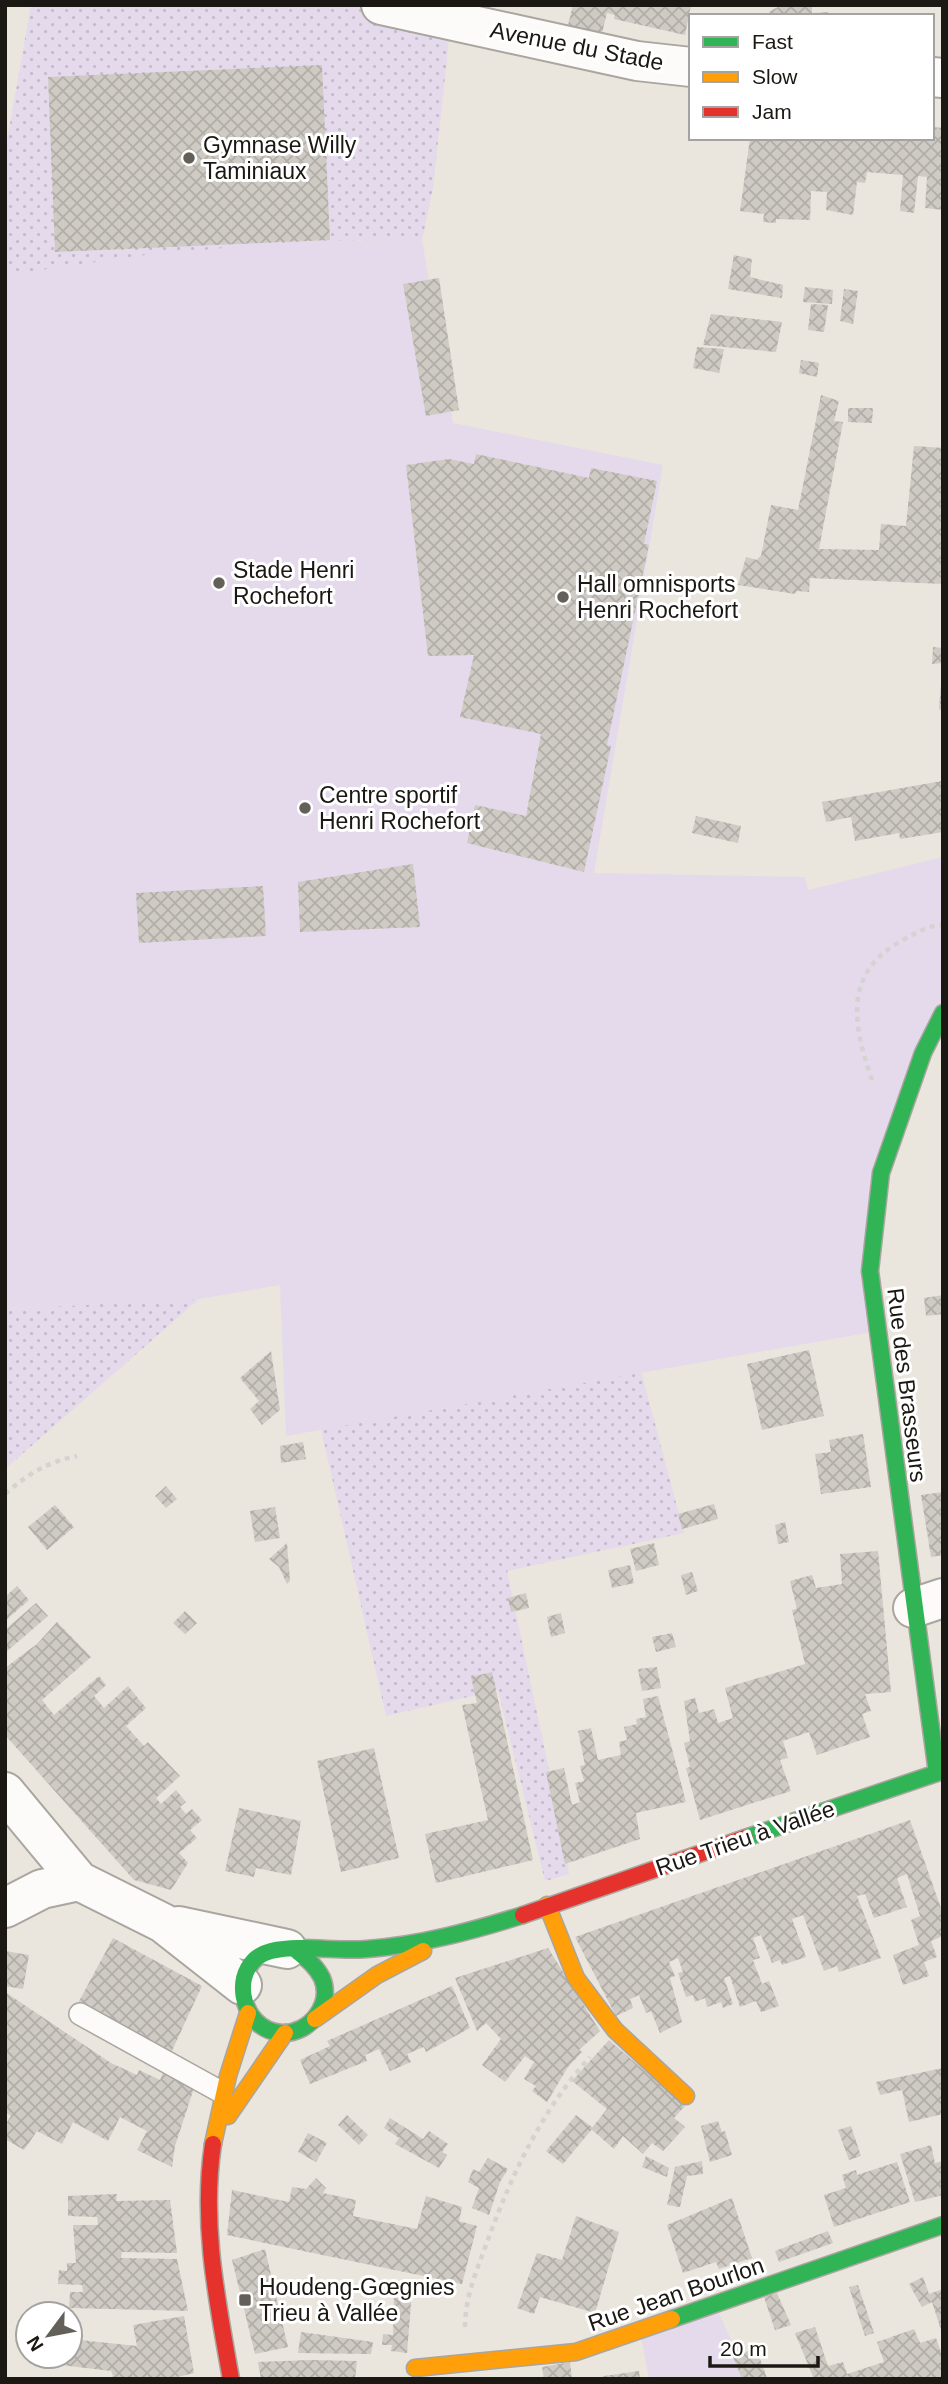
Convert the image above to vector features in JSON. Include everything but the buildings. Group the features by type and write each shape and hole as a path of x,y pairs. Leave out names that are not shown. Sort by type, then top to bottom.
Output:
{"street":[{"name":"Avenue du Stade","path":"381,5 637,61 689,67"},
{"name":"Rue des Brasseurs","path":"940,1772 928,1603 870,1271 881,1173 923,1053 943,1013"},
{"name":"Rue Trieu à Vallée","path":"453,1935 940,1772"},
{"path":"5,1792 79,1881 163,1923 292,1950 311,1959 325,1982 323,2007 314,2019"},
{"path":"5,1908 42,1889 79,1881"},
{"path":"547,1905 576,1978 615,2030 685,2096"},
{"path":"163,1923 245,1999 265,2028 285,2033 301,2029 377,1975 453,1935"},
{"path":"231,2379 210,2253 208,2183 221,2092 245,1999 246,1971 263,1954 292,1950 367,1949 453,1935"},
{"path":"214,2146 249,2081 285,2033"},
{"name":"Rue Jean Bourlon","path":"415,2368 576,2352 943,2225"}],"lane":[{"path":"80,2014 221,2092"}],"path":[{"path":"897,1129 877,1095 857,1037 859,985 883,951 932,925 943,925"},
{"path":"5,1494 28,1474 53,1461 77,1456"},
{"path":"464,2363 465,2304 507,2186 551,2105 615,2030"}],"shaded area":[{"path":"31,5 381,5 451,21 433,188 422,240 313,241 5,275 5,152"},
{"name":"Centre sportif Henri Rochefort","path":"422,240 453,423 663,465 594,873 805,877 808,890 943,857 943,1013 881,1173 877,1331 286,1436 280,1285 199,1299 5,1309 5,275 145,255 305,241"},
{"path":"199,1299 5,1469 5,1309"},
{"path":"641,1371 684,1533 507,1571 567,1855 569,1874 545,1881 498,1690 386,1716 321,1429"},
{"path":"715,2305 749,2379 649,2379 640,2330"}],"traffic: fast":[{"path":"937,1773 870,1271 881,1173 923,1053 943,1013"},
{"path":"745,1838 943,1771"},
{"path":"297,1951 314,1966 322,1978 325,1988 322,2007 317,2016 302,2028 282,2033 267,2029 256,2021 248,2009 244,1981 248,1968 257,1958 271,1951 295,1948 355,1950 387,1947 465,1932 523,1915"},
{"path":"672,2319 943,2225"}],"traffic: slow":[{"path":"547,1905 576,1978 615,2030 686,2096"},
{"path":"315,2019 377,1975 423,1951"},
{"path":"213,2144 228,2076 248,2013"},
{"path":"228,2116 285,2033"},
{"path":"415,2368 576,2352 672,2319"}],"traffic: jam":[{"path":"523,1915 745,1838"},
{"path":"213,2144 209,2203 212,2262 231,2379"}],"place":[{"name":"Gymnase Willy Taminiaux","path":"189,158"},
{"name":"Stade Henri Rochefort","path":"219,583"},
{"name":"Hall omnisports Henri Rochefort","path":"563,597"},
{"name":"Centre sportif Henri Rochefort","path":"305,808"},
{"name":"Houdeng-Gœgnies Trieu à Vallée","path":"245,2300"}]}
